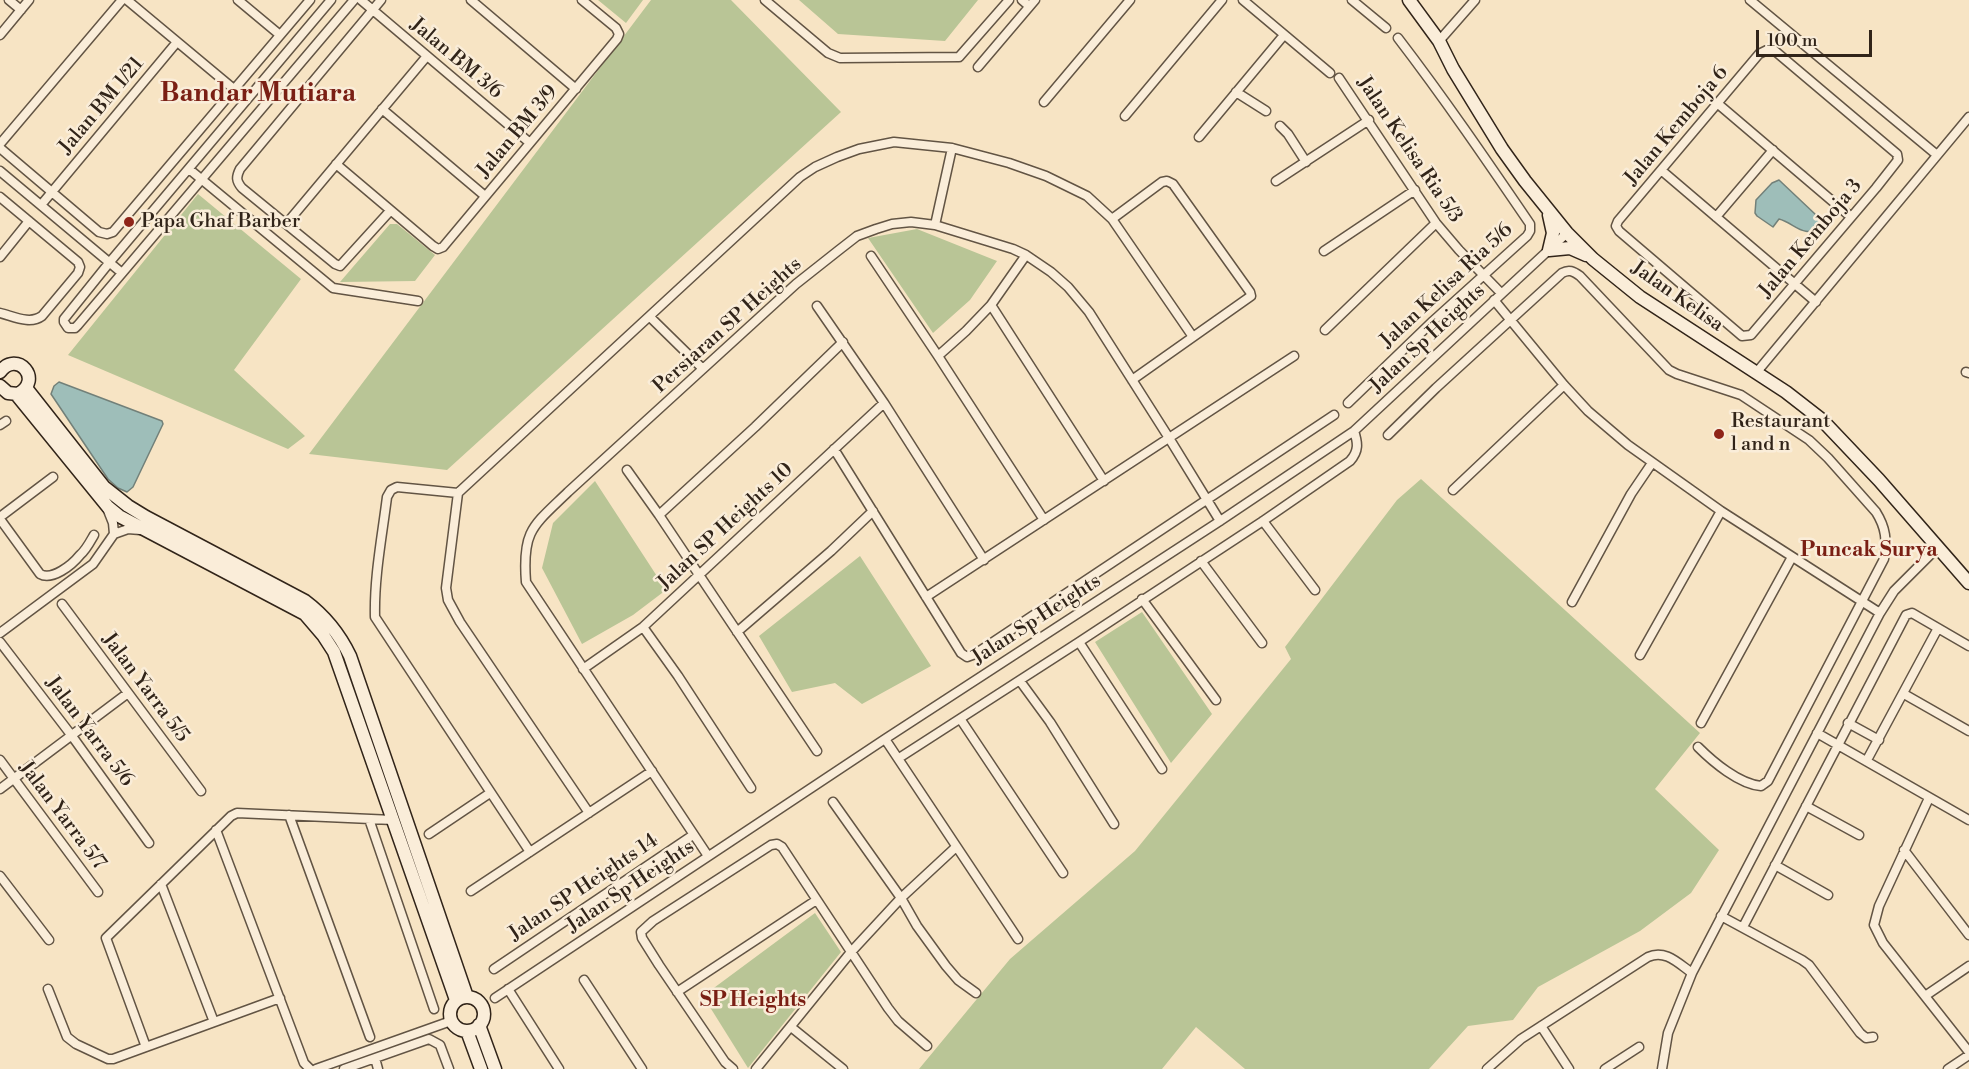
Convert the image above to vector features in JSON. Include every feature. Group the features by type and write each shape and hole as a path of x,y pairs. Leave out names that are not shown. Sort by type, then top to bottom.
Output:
{"street":[{"path":"9,0 21,10"},
{"path":"0,35 29,0"},
{"path":"122,0 0,146 99,232 107,234 113,232 309,0"},
{"path":"127,0 235,90"},
{"path":"238,0 280,35"},
{"path":"332,0 109,263 64,319 65,326 75,328 354,0"},
{"name":"Jalan BM 3/6","path":"361,0 530,143"},
{"path":"336,164 390,211 340,266 334,264 242,188 237,181 237,176 240,169 381,0"},
{"path":"472,0 576,89"},
{"name":"Jalan BM 3/9","path":"390,211 438,249 443,247 617,39 619,34 616,28 582,0"},
{"path":"765,0 828,53 840,58 959,57 1009,0"},
{"path":"978,67 1032,3 1022,0"},
{"path":"1044,102 1130,0"},
{"path":"1125,116 1222,0"},
{"path":"1243,0 1330,73"},
{"path":"1352,0 1386,28"},
{"name":"Jalan Kelisa","path":"1409,0 1439,41 1453,69 1502,149 1567,233 1593,259 1640,297 1756,373 1807,408 1831,428 1969,583"},
{"path":"1439,41 1475,0"},
{"path":"1750,0 1937,155"},
{"path":"1199,137 1284,35"},
{"name":"Jalan Kelisa Ria 5/6","path":"1348,403 1530,231 1530,224 1398,38"},
{"name":"Jalan BM 1/21","path":"41,205 177,42"},
{"name":"Jalan Kemboja 6","path":"1746,337 1684,287 1616,226 1760,54 1767,50 1775,51 1897,154 1898,160"},
{"path":"287,224 427,56"},
{"name":"Jalan Kelisa Ria 5/3","path":"1339,78 1436,223 1501,293"},
{"path":"1236,92 1266,111"},
{"path":"1718,103 1851,217"},
{"path":"382,109 485,196"},
{"path":"1756,373 1969,117"},
{"path":"1276,181 1369,120"},
{"path":"1280,126 1306,162"},
{"path":"589,813 460,622 448,600 446,588 458,493 800,177 815,167 858,149 894,142 952,148 1009,163 1046,176 1086,196 1112,219 1193,337"},
{"path":"935,225 952,148"},
{"path":"1716,217 1773,150"},
{"name":"Jalan Kemboja 3","path":"1746,337 1751,335 1795,284 1898,160"},
{"path":"189,169 333,288 418,301"},
{"path":"1661,170 1816,302"},
{"path":"0,171 122,273"},
{"path":"1112,219 1162,182 1167,181 1173,184 1251,296 1132,380"},
{"path":"1324,251 1414,190"},
{"path":"0,197 78,262 80,267 78,273 42,316 36,320 0,313"},
{"path":"1548,211 1553,233 1548,250 1570,248 1593,259"},
{"path":"0,257 29,221"},
{"name":"Persiaran SP Heights","path":"708,856 526,582 525,567 529,533 568,492 796,284 857,237 892,224 911,222 935,225 1013,249 1051,272 1068,287 1089,312 1220,521"},
{"path":"1325,330 1436,223"},
{"name":"Jalan Sp Heights","path":"495,998 1354,431 1567,233"},
{"path":"938,356 991,305 1026,255"},
{"path":"871,256 1044,520"},
{"path":"1388,435 1436,388 1567,270 1574,271 1673,372 1741,395 1819,449 1876,512 1885,531 1887,544 1884,559 1768,781 1761,786 1746,782 1710,760 1698,747"},
{"path":"1494,300 1564,385 1609,429 1652,463 1721,511 1880,613"},
{"path":"991,305 1104,481"},
{"path":"817,306 884,403 984,560"},
{"path":"650,317 703,369"},
{"path":"659,515 843,342"},
{"path":"926,597 1294,356"},
{"path":"0,372 10,364 21,365 28,372 29,378 10,392"},
{"path":"1454,490 1564,385"},
{"path":"10,392 106,504 119,516 305,614 317,628 334,652 393,820 462,999"},
{"path":"10,392 104,488 146,517 306,601 322,613 343,641 354,667 462,999"},
{"name":"Jalan SP Heights 10","path":"583,669 643,627 884,403"},
{"path":"834,449 961,653 967,657 975,654 1334,415"},
{"path":"899,758 961,720 1350,461 1356,455 1358,448 1354,431"},
{"path":"1572,602 1631,494 1652,463"},
{"path":"627,470 817,751"},
{"path":"53,477 0,518 40,574 46,577 52,576 81,555 94,536"},
{"path":"458,493 397,488 391,490 387,497 377,577 375,617 530,852"},
{"path":"106,504 114,534"},
{"path":"737,633 873,511"},
{"path":"1640,655 1721,511"},
{"path":"1263,521 1315,590"},
{"path":"0,633 93,564 114,534 128,529 145,530"},
{"path":"1662,1069 1668,1033 1692,973 1880,613 1894,591 1937,548"},
{"path":"1701,723 1792,557"},
{"path":"1201,561 1262,643"},
{"path":"1142,599 1216,700"},
{"name":"Jalan Yarra 5/5","path":"62,604 201,790"},
{"path":"1743,927 1906,615 1912,614 1969,646"},
{"path":"643,627 751,788"},
{"path":"1867,760 1938,627"},
{"name":"Jalan Yarra 5/6","path":"0,642 72,736 149,843"},
{"path":"1079,642 1162,769"},
{"path":"1020,681 1050,722 1114,824"},
{"path":"0,789 128,693"},
{"path":"1904,694 1969,731"},
{"path":"961,720 1063,873"},
{"path":"1848,723 1879,740"},
{"path":"1817,733 1969,820"},
{"path":"885,739 1018,939"},
{"name":"Jalan Yarra 5/7","path":"0,760 98,892"},
{"path":"471,891 652,771"},
{"path":"429,834 490,793"},
{"path":"1929,798 1879,906 1874,925 1883,944 1969,1053 1948,1069"},
{"path":"833,802 946,966 957,980 976,993"},
{"path":"1806,806 1859,835"},
{"path":"146,1047 106,938 216,830 237,813 393,820"},
{"path":"289,815 370,1037"},
{"path":"369,819 434,1009"},
{"path":"216,830 304,1063 310,1069"},
{"name":"Jalan SP Heights 14","path":"494,969 693,835"},
{"path":"732,1069 677,992 642,938 641,932 646,926 771,845 777,844 782,847 898,1021 927,1046"},
{"path":"756,1069 851,952 901,898 956,847"},
{"path":"1904,850 1969,935"},
{"path":"1775,865 1828,895"},
{"path":"0,876 49,940"},
{"path":"161,884 214,1022"},
{"path":"677,992 816,901"},
{"path":"1721,916 1809,965 1856,1028 1866,1038 1873,1037"},
{"path":"1487,1069 1521,1039 1656,953 1667,956 1692,973"},
{"path":"1924,996 1969,966"},
{"path":"584,980 642,1069"},
{"path":"48,989 67,1037 76,1044 108,1059 280,998"},
{"path":"508,989 559,1069"},
{"path":"462,999 478,1002 483,1009 483,1018 473,1030 457,1028 451,1021 450,1009 462,999"},
{"path":"316,1069 451,1021"},
{"path":"479,1025 495,1069"},
{"path":"1541,1026 1569,1069"},
{"path":"791,1027 843,1069"},
{"path":"467,1031 481,1069"},
{"path":"344,1069 429,1040 440,1044 450,1069"},
{"path":"1605,1069 1639,1047"},
{"path":"375,1059 378,1069"}],"green space":[{"path":"598,0 643,0 626,23"},
{"path":"651,0 731,0 841,112 447,470 309,454"},
{"path":"799,0 978,0 945,41 838,34"},
{"path":"198,194 301,279 234,370 305,436 288,449 68,355"},
{"path":"390,224 397,224 435,255 415,281 340,282"},
{"path":"917,229 997,261 970,300 933,333 868,238"},
{"path":"1421,479 1700,733 1655,789 1719,850 1691,893 1640,931 1538,987 1513,1020 1468,1026 1429,1069 1245,1069 1196,1027 1162,1069 919,1069 1010,959 1135,851 1291,659 1285,647 1397,500"},
{"path":"595,481 666,590 633,615 582,644 542,568 553,523"},
{"path":"860,556 931,666 862,704 835,683 792,692 759,636"},
{"path":"1142,612 1212,714 1171,763 1095,642"},
{"path":"815,913 841,952 748,1068 703,996"}],"water":[{"path":"1779,180 1815,214 1823,226 1816,230 1805,231 1779,219 1773,227 1757,216 1755,213 1756,200 1772,183"},
{"path":"59,382 162,421 163,424 133,487 127,492 108,479 51,394 54,386"}],"place":[{"name":"Papa Ghaf Barber","path":"129,222"},
{"name":"Restaurant l and n","path":"1719,434"}],"district":[{"name":"Bandar Mutiara","path":"258,95"},
{"name":"Puncak Surya","path":"1869,551"},
{"name":"SP Heights","path":"753,1001"}]}
